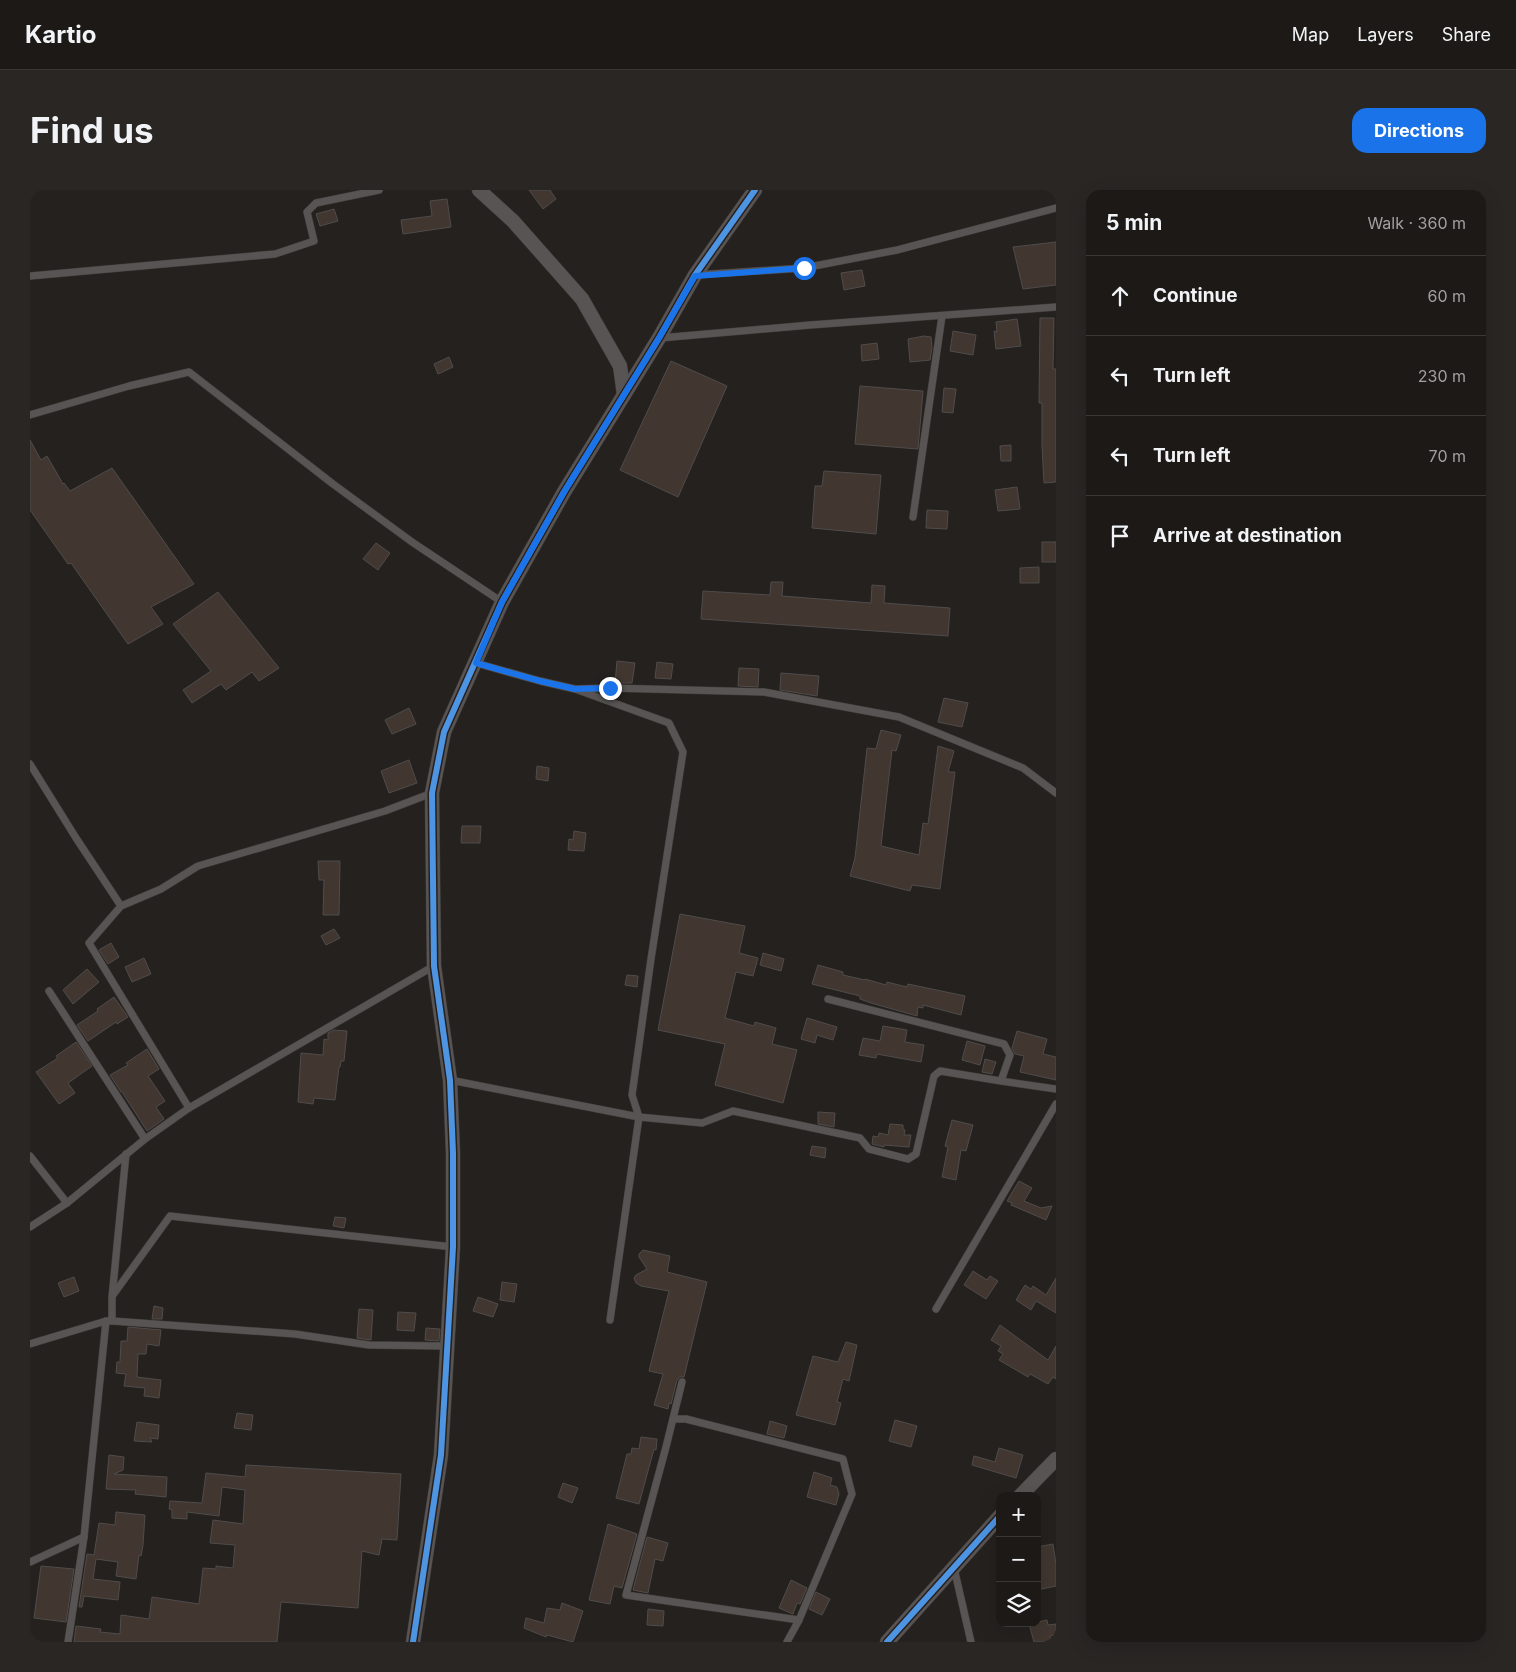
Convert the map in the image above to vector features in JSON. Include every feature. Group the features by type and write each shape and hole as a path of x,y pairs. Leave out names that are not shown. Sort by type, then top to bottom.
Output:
{"street":[{"path":"479,190 513,221 582,299 620,366 624,394"},
{"path":"413,1642 441,1455 453,1248 453,1153 450,1080 434,966 432,793 444,732 502,602 564,492 695,276 755,190"},
{"path":"1024,1492 1056,1459"},
{"path":"887,1642 996,1521"}],"lane":[{"path":"30,276 275,254 314,241 307,212 316,203 379,190"},
{"path":"695,276 804,268 896,250 1056,208"},
{"path":"659,338 1056,307"},
{"path":"913,517 942,316"},
{"path":"30,415 129,386 189,372 332,484 412,542 502,602"},
{"path":"476,663 575,689 669,723 683,752 650,959 632,1095 640,1117 610,1320"},
{"path":"575,689 610,688 764,692 899,717 1023,768 1056,793"},
{"path":"30,764 121,906"},
{"path":"189,1108 89,943 121,906 161,889 198,866 385,811 432,793"},
{"path":"30,1227 67,1203 145,1139 189,1108 434,966"},
{"path":"49,991 145,1139"},
{"path":"828,999 1004,1044 1010,1055 1001,1081"},
{"path":"450,1080 640,1117 702,1123 733,1110 860,1138 869,1149 908,1159 916,1154 934,1076 940,1071 1056,1090"},
{"path":"936,1309 1056,1104"},
{"path":"68,1642 84,1537 112,1297 126,1154"},
{"path":"30,1156 67,1203"},
{"path":"112,1297 170,1216 453,1248"},
{"path":"30,1344 109,1321 294,1334 369,1345 446,1346"},
{"path":"682,1382 626,1595 799,1620"},
{"path":"673,1419 686,1419 843,1459 852,1494 799,1620 787,1642"},
{"path":"30,1562 84,1537"},
{"path":"954,1568 971,1642"}],"building":[{"path":"529,190 550,190 556,199 543,209"},
{"path":"447,199 451,227 403,234 401,220 432,216 430,201"},
{"path":"334,209 338,221 320,226 316,214"},
{"path":"1056,242 1056,285 1023,289 1013,247"},
{"path":"862,270 865,286 844,290 841,273"},
{"path":"1040,318 1054,318 1053,369 1056,369 1056,482 1044,483 1042,403 1039,403"},
{"path":"1017,319 1021,346 996,349 994,331 997,332 996,322"},
{"path":"953,331 976,335 973,355 950,351"},
{"path":"924,336 931,337 930,360 910,362 908,339"},
{"path":"877,343 879,359 862,361 861,345"},
{"path":"449,357 453,367 438,374 434,364"},
{"path":"671,361 727,386 678,497 620,470"},
{"path":"860,386 923,391 918,449 855,444"},
{"path":"944,388 956,389 953,413 942,412"},
{"path":"30,440 41,460 47,456 63,484 70,491 112,468 194,584 151,607 163,624 128,644 71,563 68,564 30,510"},
{"path":"1011,445 1011,461 1001,461 1000,446"},
{"path":"824,471 881,475 876,534 812,528 815,486 822,486"},
{"path":"1017,487 1020,509 998,511 995,490"},
{"path":"927,510 948,511 947,529 926,528"},
{"path":"1042,542 1056,542 1056,562 1042,562"},
{"path":"376,543 390,553 378,570 363,559"},
{"path":"1039,567 1039,583 1020,583 1020,568"},
{"path":"771,582 783,582 782,596 871,603 872,585 885,586 884,603 950,608 948,636 701,619 703,591 770,595"},
{"path":"218,592 279,668 259,681 252,672 226,690 221,684 192,703 183,690 211,671 173,624"},
{"path":"617,661 635,663 632,683 615,683"},
{"path":"657,662 673,664 671,679 655,678"},
{"path":"739,668 759,669 758,687 738,686"},
{"path":"781,673 819,676 817,696 780,690"},
{"path":"944,698 968,703 962,727 938,722"},
{"path":"409,708 416,724 392,734 385,720"},
{"path":"881,730 901,735 896,751 892,750 881,846 919,855 923,823 928,824 938,746 954,751 948,772 955,772 940,889 912,885 910,891 850,876 855,858 867,748 876,749"},
{"path":"409,760 417,783 389,793 381,771"},
{"path":"537,766 549,768 548,781 536,779"},
{"path":"462,826 481,826 480,843 461,843"},
{"path":"574,831 586,833 584,851 568,850 569,839 573,840"},
{"path":"318,861 340,861 339,915 323,915 324,880 319,880"},
{"path":"680,914 745,926 739,953 758,958 753,976 736,972 725,1018 754,1026 755,1022 776,1028 772,1044 797,1050 783,1103 715,1085 725,1044 658,1030"},
{"path":"334,929 340,938 326,945 321,936"},
{"path":"111,943 119,957 108,964 99,950"},
{"path":"763,953 784,959 781,971 760,965"},
{"path":"144,958 151,974 132,982 125,967"},
{"path":"818,965 843,972 843,975 886,985 887,982 907,987 908,984 965,996 961,1015 923,1005 923,1008 918,1007 917,1016 871,1003 860,999 860,996 812,984"},
{"path":"87,969 99,982 73,1004 63,990"},
{"path":"627,975 638,976 637,987 625,985"},
{"path":"114,997 128,1017 117,1024 116,1022 88,1041 77,1025 98,1011 97,1009"},
{"path":"807,1018 837,1027 833,1040 817,1035 815,1043 801,1039"},
{"path":"883,1026 907,1030 905,1042 924,1045 921,1062 877,1054 876,1058 859,1055 863,1038 880,1041"},
{"path":"334,1030 347,1031 344,1061 341,1061 339,1067 335,1100 314,1098 313,1104 298,1102 301,1053 323,1055 324,1039 328,1040 328,1033"},
{"path":"1017,1031 1047,1039 1043,1054 1056,1057 1056,1080 1020,1072 1024,1056 1015,1054 1012,1048"},
{"path":"967,1041 985,1046 980,1065 962,1060"},
{"path":"76,1042 92,1066 68,1083 75,1093 59,1104 36,1072 58,1058 56,1056"},
{"path":"147,1049 159,1069 148,1076 165,1101 156,1107 164,1119 147,1131 110,1075 128,1065 126,1063"},
{"path":"985,1059 996,1062 992,1074 982,1072"},
{"path":"818,1112 835,1113 834,1127 818,1124"},
{"path":"952,1120 973,1125 966,1151 961,1150 956,1180 942,1177 948,1147 945,1146"},
{"path":"890,1124 903,1125 904,1135 911,1135 909,1147 884,1145 884,1147 872,1144 873,1136 878,1137 879,1133 888,1135"},
{"path":"812,1146 826,1148 825,1158 810,1155"},
{"path":"1019,1181 1032,1188 1024,1201 1041,1208 1052,1206 1046,1220 1011,1205 1012,1203 1007,1201"},
{"path":"335,1217 346,1218 344,1228 333,1226"},
{"path":"643,1250 670,1256 667,1272 707,1282 684,1377 680,1377 677,1380 668,1409 654,1405 663,1374 649,1371 669,1291 641,1286 636,1283 634,1278 636,1275 647,1269 639,1257"},
{"path":"973,1271 987,1280 990,1276 998,1281 986,1299 964,1285"},
{"path":"74,1277 79,1291 64,1297 58,1283"},
{"path":"1056,1278 1056,1313 1036,1301 1031,1310 1016,1300 1025,1285 1031,1289 1033,1286 1046,1295"},
{"path":"502,1282 517,1284 514,1302 500,1300"},
{"path":"478,1297 498,1304 493,1317 473,1311"},
{"path":"154,1306 163,1308 162,1319 152,1319"},
{"path":"359,1309 373,1310 371,1340 357,1338"},
{"path":"398,1312 416,1313 414,1331 397,1330"},
{"path":"1000,1325 1048,1360 1056,1346 1056,1379 1053,1377 1048,1384 1030,1374 1028,1377 999,1360 1003,1354 998,1351 1001,1346 991,1340"},
{"path":"128,1327 161,1330 159,1346 147,1344 146,1354 138,1354 137,1377 161,1380 159,1398 144,1396 145,1388 124,1386 126,1374 116,1373 117,1362 120,1362 121,1341 127,1341"},
{"path":"426,1328 440,1329 439,1341 425,1340"},
{"path":"846,1342 857,1345 849,1381 843,1379 837,1402 841,1403 835,1425 796,1415 813,1356 838,1362"},
{"path":"237,1413 253,1415 251,1430 234,1428"},
{"path":"895,1420 917,1426 911,1447 889,1441"},
{"path":"770,1421 787,1426 784,1438 767,1434"},
{"path":"137,1422 159,1425 158,1439 150,1438 152,1442 134,1441"},
{"path":"641,1437 657,1439 656,1450 654,1449 639,1504 616,1498 627,1454 631,1454 632,1448 639,1449"},
{"path":"999,1448 1023,1455 1016,1478 972,1465 974,1456 995,1462"},
{"path":"109,1455 124,1457 123,1470 114,1474 167,1477 166,1497 135,1494 136,1490 106,1489"},
{"path":"246,1465 401,1474 397,1540 382,1539 379,1555 362,1551 358,1608 281,1602 277,1642 74,1642 76,1626 101,1629 100,1632 120,1634 121,1615 149,1619 152,1597 199,1604 203,1568 216,1569 216,1566 233,1568 235,1545 210,1543 213,1520 243,1524 245,1490 222,1487 219,1516 187,1512 187,1519 172,1518 172,1510 169,1509 170,1501 202,1503 206,1473 245,1477"},
{"path":"814,1472 832,1478 830,1485 837,1487 839,1494 836,1505 807,1497"},
{"path":"563,1483 578,1488 572,1503 558,1497"},
{"path":"116,1512 145,1515 143,1545 141,1556 139,1555 136,1579 116,1576 118,1562 96,1559 93,1579 120,1582 118,1600 84,1596 82,1607 79,1607 87,1554 94,1555 99,1523 115,1525"},
{"path":"608,1524 637,1534 622,1588 614,1586 610,1604 589,1600"},
{"path":"647,1537 668,1543 663,1561 655,1559 648,1593 633,1590"},
{"path":"1053,1544 1056,1564 1056,1586 1041,1589 1041,1582 1041,1546"},
{"path":"41,1566 74,1569 66,1622 34,1618"},
{"path":"791,1580 807,1588 800,1604 797,1603 793,1614 779,1608"},
{"path":"816,1592 830,1599 822,1615 809,1609"},
{"path":"562,1603 583,1611 573,1642 547,1635 546,1637 524,1628 526,1618 544,1623 547,1608 560,1610"},
{"path":"648,1609 664,1611 663,1626 647,1625"},
{"path":"1047,1620 1048,1625 1056,1624 1056,1635 1050,1636 1051,1642 1034,1642 1030,1627 1041,1627 1041,1621"}],"cycle path":[{"path":"413,1642 441,1455 453,1247 453,1153 450,1080 434,966 432,793 444,732 502,602 564,492 659,338 695,275 755,190"},
{"path":"887,1642 996,1520"}],"route":[{"path":"610,688 575,689 476,663 502,602 564,492 695,276 804,268"}]}
